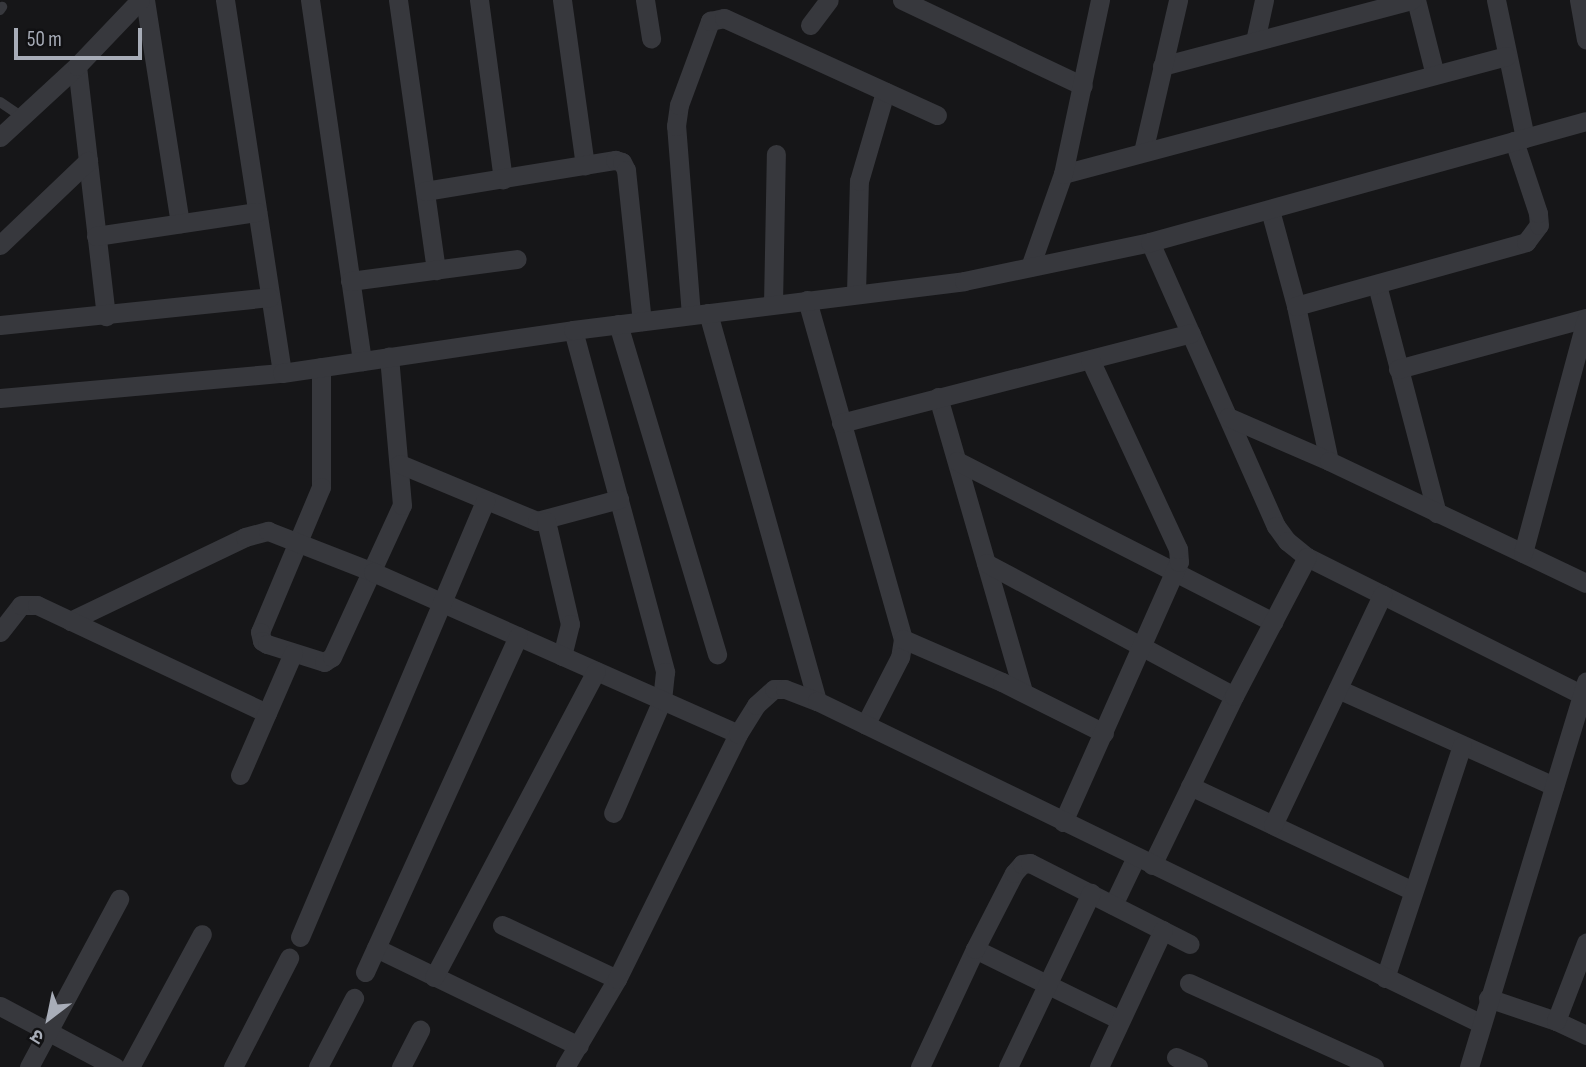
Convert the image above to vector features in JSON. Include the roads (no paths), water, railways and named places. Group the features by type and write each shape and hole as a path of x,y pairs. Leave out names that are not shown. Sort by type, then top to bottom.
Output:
{"street":[{"path":"0,137 77,66 142,0"},
{"path":"142,0 180,223"},
{"path":"225,0 282,373"},
{"path":"310,0 362,361"},
{"path":"398,0 436,270"},
{"path":"479,0 503,179"},
{"path":"562,0 585,165"},
{"path":"645,0 650,39"},
{"path":"810,25 829,0"},
{"path":"902,0 1083,86"},
{"path":"1143,152 1178,0"},
{"path":"1255,41 1264,0"},
{"path":"1162,66 1414,0 1435,75"},
{"path":"1296,306 1511,247 1535,234 1539,225 1538,213 1519,140 1496,0"},
{"path":"1578,0 1586,39"},
{"path":"1030,267 1063,174 1083,86 1097,1"},
{"path":"817,701 700,314 676,126 679,105 710,21 724,19 937,115"},
{"path":"1063,174 1507,56"},
{"path":"77,66 106,316"},
{"path":"856,293 860,173 885,92"},
{"path":"0,398 282,373 573,330 964,281 1150,242 1270,211 1586,121"},
{"path":"773,304 776,154"},
{"path":"425,191 615,160 625,165 642,321"},
{"path":"0,245 88,161"},
{"path":"1270,211 1296,306 1329,461"},
{"path":"96,236 257,212"},
{"path":"1150,242 1276,526 1307,557 1382,595 1584,688 1480,1023 1469,1067"},
{"path":"350,281 517,259"},
{"path":"1377,285 1437,513"},
{"path":"0,325 271,297"},
{"path":"807,300 903,639 900,657 865,725"},
{"path":"1398,369 1586,319 1523,553"},
{"path":"618,324 717,655"},
{"path":"573,330 666,672 662,700 613,813"},
{"path":"841,423 1191,333"},
{"path":"321,367 321,487 300,543 260,632 262,641 324,662 332,657 402,505 389,357"},
{"path":"1063,822 1176,573 1178,549 1090,359"},
{"path":"938,397 1023,692"},
{"path":"1228,416 1586,583"},
{"path":"957,461 1273,622"},
{"path":"400,464 528,519 546,521 619,499"},
{"path":"300,937 485,500"},
{"path":"546,521 570,624 562,656"},
{"path":"70,621 259,532 268,531 373,572 738,734"},
{"path":"1113,905 1144,861 1190,786 1307,557"},
{"path":"986,563 1234,696"},
{"path":"1273,825 1382,595"},
{"path":"0,632 15,610 29,604 267,713"},
{"path":"365,972 518,636"},
{"path":"903,639 1023,692 1104,733"},
{"path":"240,775 293,653"},
{"path":"434,976 596,671"},
{"path":"565,1067 617,979 738,734 762,697 774,689 785,689 817,701 1480,1023"},
{"path":"1338,689 1554,786"},
{"path":"1385,978 1462,745"},
{"path":"1190,786 1413,891"},
{"path":"920,1067 975,949 1014,873 1022,864 1030,863 1189,944"},
{"path":"1008,1067 1045,984 1091,894"},
{"path":"29,1067 119,899"},
{"path":"502,925 617,979"},
{"path":"1099,1067 1163,930"},
{"path":"131,1067 202,934"},
{"path":"1556,1021 1586,943"},
{"path":"376,948 579,1046"},
{"path":"975,949 1120,1020"},
{"path":"233,1067 289,958"},
{"path":"1189,983 1374,1067"},
{"path":"1488,998 1556,1021 1586,1035"},
{"path":"318,1067 355,999"},
{"path":"0,1006 115,1067"},
{"path":"401,1067 420,1030"},
{"path":"1176,1057 1198,1067"}],"lane":[{"path":"0,102 22,117"}]}
